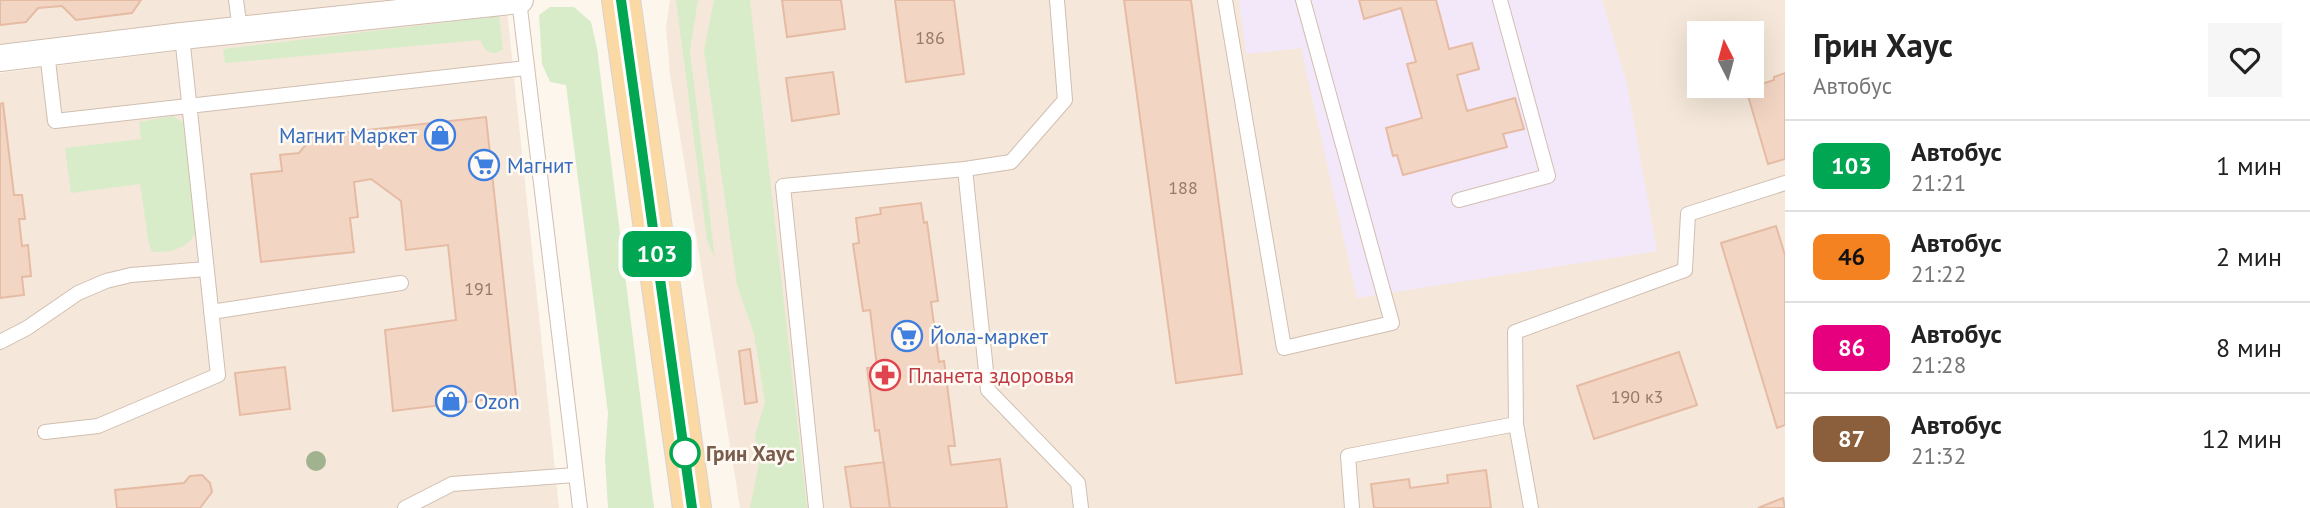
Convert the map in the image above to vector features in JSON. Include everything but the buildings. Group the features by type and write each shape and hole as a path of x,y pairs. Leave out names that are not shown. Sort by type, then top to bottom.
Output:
{"main road":[{"path":"621,0 692,508"}],"street":[{"path":"0,58 519,0"}],"lane":[{"path":"236,0 240,30"},
{"path":"519,0 580,508"},
{"path":"817,508 783,186 965,169 1011,162 1065,100 1057,0"},
{"path":"1225,0 1284,348 1392,323 1303,0"},
{"path":"1459,200 1548,176 1500,0"},
{"path":"45,432 98,426 218,375 181,36"},
{"path":"47,52 55,121 526,68"},
{"path":"965,169 988,390 1077,483 1081,508"},
{"path":"1531,508 1516,424 1516,332 1685,270 1688,214 1785,183"},
{"path":"0,342 27,328 78,293 106,281 131,275 206,269"},
{"path":"211,312 401,283"},
{"path":"1352,508 1348,456 1516,424"},
{"path":"405,508 452,484 575,475"}],"shaded area":[{"path":"0,0 408,0 0,50"},
{"path":"670,0 1785,0 1785,508 740,508 670,74 666,27"},
{"path":"1239,0 1602,0 1627,84 1657,251 1357,298 1301,48 1246,54"},
{"path":"507,10 559,508 0,508 0,73"}],"green space":[{"path":"676,0 698,0 690,51 715,259 707,240"},
{"path":"714,0 750,0 807,508 750,508 759,463 755,436 765,402 754,334 737,285 704,50"},
{"path":"550,7 574,7 591,22 597,48 654,508 608,508 605,459 608,413 566,85 550,82 542,64 539,15"},
{"path":"499,16 503,49 495,53 486,50 480,40 225,63 223,49"},
{"path":"173,116 183,122 188,134 197,229 185,245 166,252 152,252 140,184 71,193 65,148 141,139 139,122"}],"bus line":[{"name":"103","path":"621,0 692,508"}],"place":[{"name":"Магнит Маркет","path":"440,135"},
{"name":"Магнит","path":"484,165"},
{"name":"Йола-маркет","path":"907,336"},
{"name":"Планета здоровья","path":"885,375"},
{"name":"Ozon","path":"451,401"},
{"name":"Грин Хаус","path":"685,453"}]}
